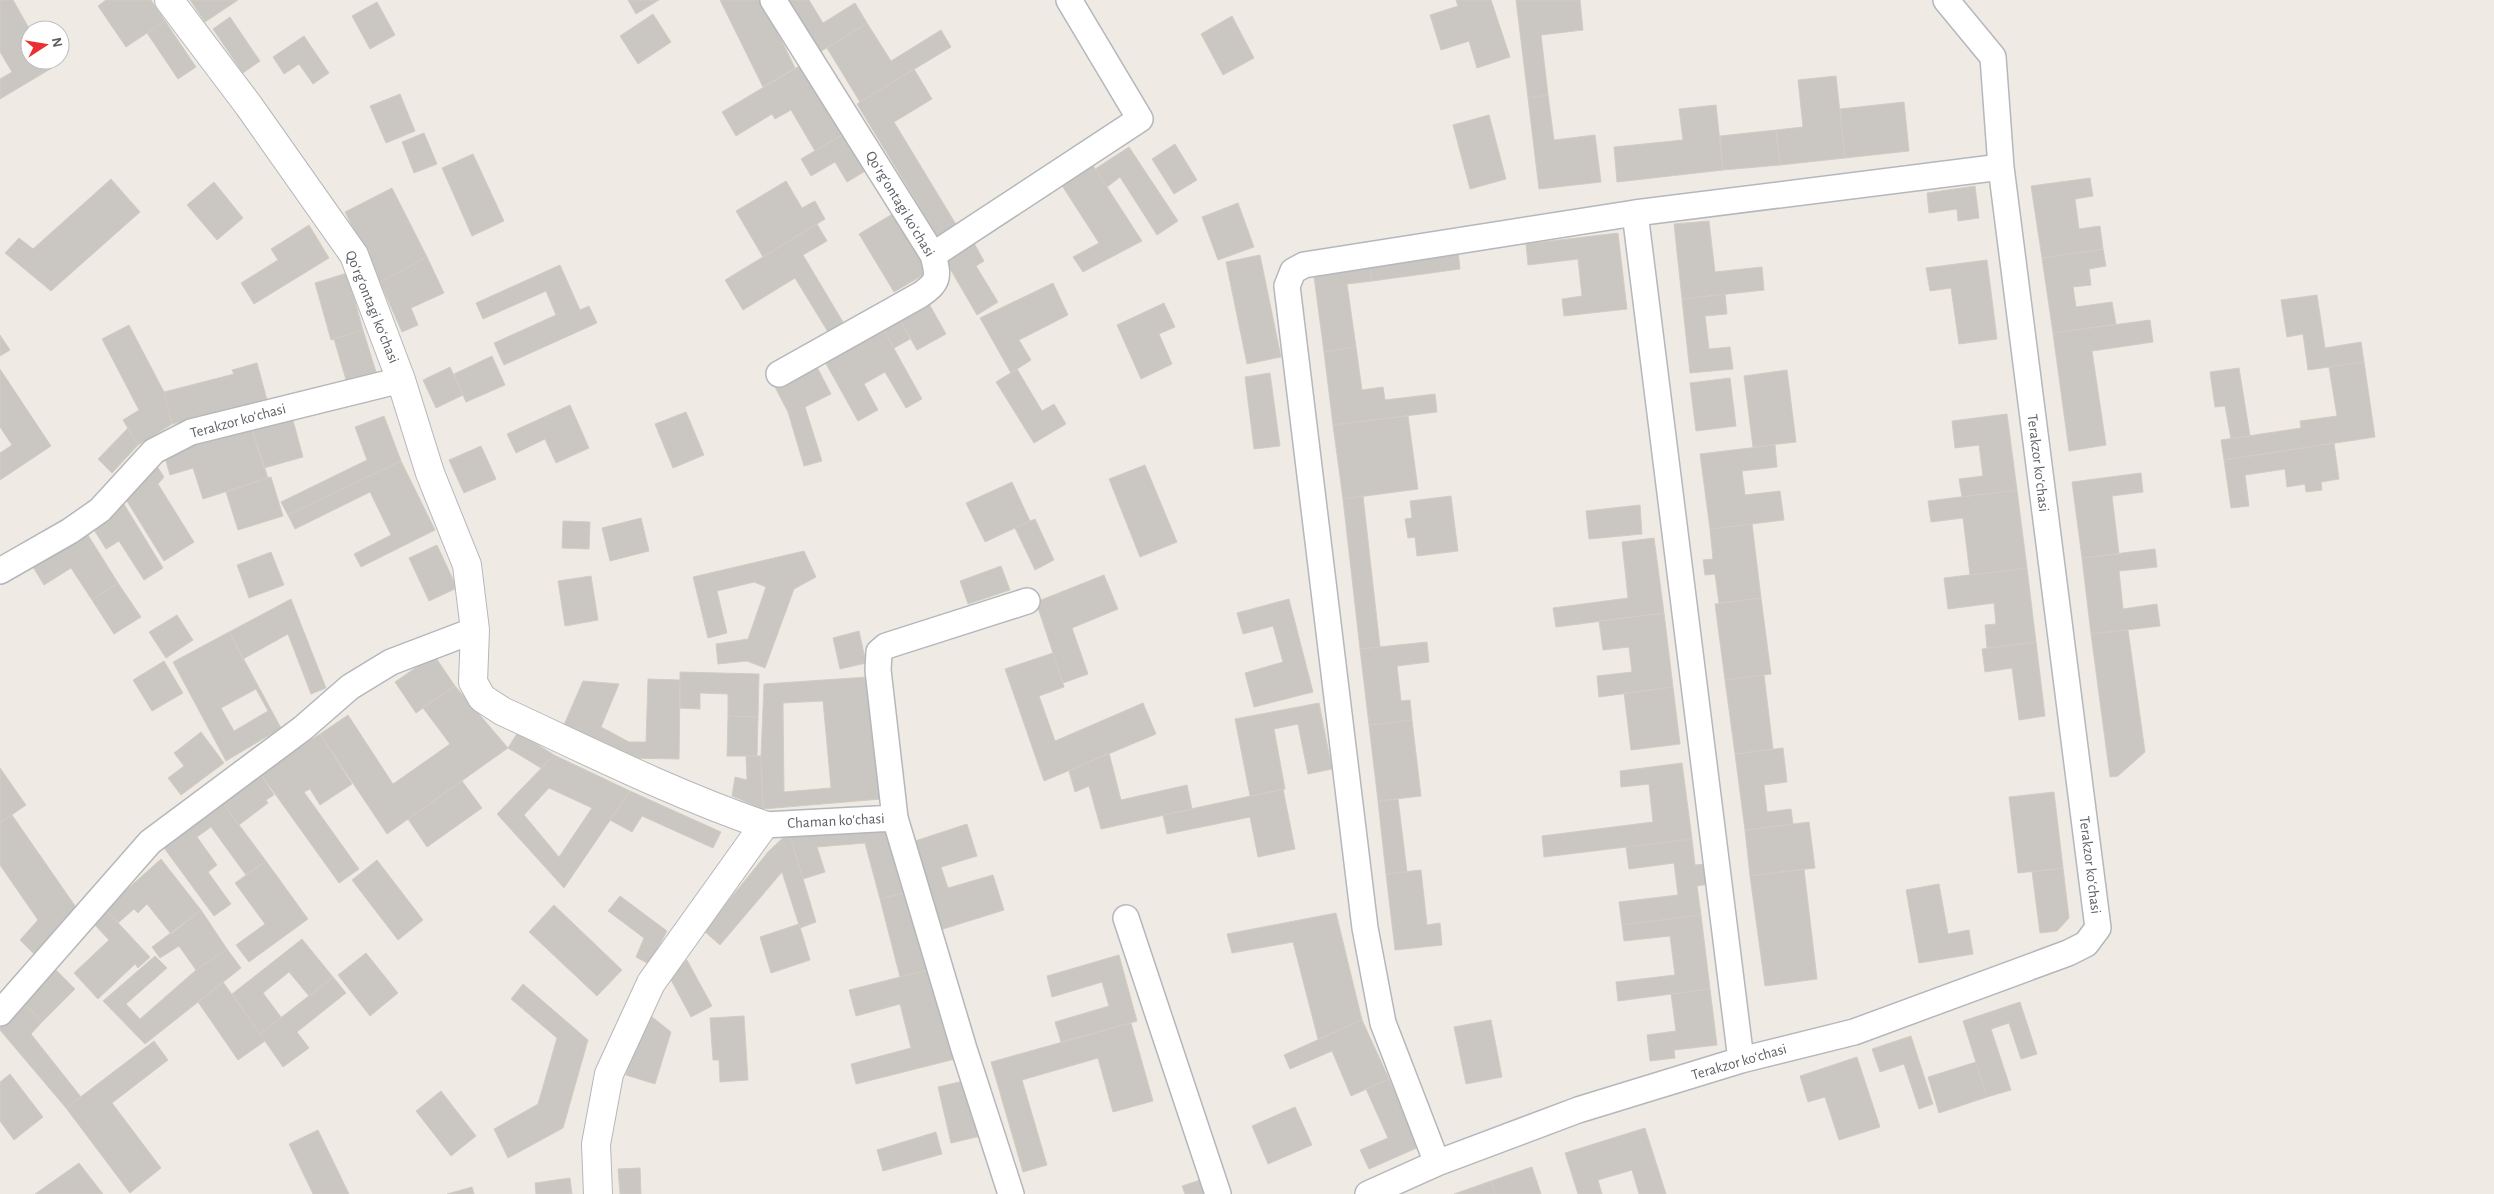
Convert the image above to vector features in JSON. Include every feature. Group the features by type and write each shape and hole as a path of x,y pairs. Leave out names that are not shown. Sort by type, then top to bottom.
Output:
{"street":[{"name":"Qoʻrgʻontagi koʻchasi","path":"169,0 249,106 354,255 401,380 430,473 467,565 475,630"},
{"name":"Qoʻrgʻontagi koʻchasi","path":"773,0 933,255 938,274 934,286 779,374"},
{"path":"933,255 1140,119 1069,0"},
{"name":"Terakzor koʻchasi","path":"1368,1194 1437,1163 1578,1110 1741,1060 1854,1032 2068,952 2086,944 2098,928 2000,167 1993,57 1946,0"},
{"path":"1437,1163 1383,1023 1365,928 1287,286 1293,271 1304,265 1635,213 2000,167"},
{"path":"1635,213 1741,1060"},
{"name":"Terakzor koʻchasi","path":"0,572 70,531 100,510 154,451 191,432 401,380"},
{"path":"895,818 878,670 879,652 886,646 1027,601"},
{"path":"0,1013 150,842 303,728 350,687 391,662 475,630"},
{"name":"Chaman koʻchasi","path":"475,630 473,682 482,698 502,711 645,777 724,811 764,825 895,818 1010,1194"},
{"path":"598,1194 596,1144 609,1074 650,982 764,825"},
{"path":"1126,918 1218,1194"}],"building":[{"path":"0,0 13,0 24,20 20,20 20,70 49,70 0,99 0,79 12,72 0,52"},
{"path":"106,0 151,0 165,21 126,47 98,6"},
{"path":"190,0 238,0 205,22"},
{"path":"628,0 659,0 636,14"},
{"path":"720,0 762,0 795,68 763,87"},
{"path":"782,0 809,0 823,23 855,3 867,23 815,55"},
{"path":"1456,0 1491,0 1510,57 1477,68 1469,41 1441,50 1430,15 1458,6"},
{"path":"1516,0 1580,0 1583,30 1541,35 1548,95 1528,98"},
{"path":"377,2 395,35 370,49 352,16"},
{"path":"653,14 671,42 638,64 620,36"},
{"path":"1232,16 1254,58 1223,75 1201,34"},
{"path":"230,17 260,61 243,73 213,29"},
{"path":"165,21 196,67 178,79 147,33"},
{"path":"867,23 891,61 941,30 951,47 860,102 827,48"},
{"path":"304,36 329,73 313,84 299,64 284,74 273,57"},
{"path":"801,65 845,133 815,151 791,110 775,119 772,114 736,136 722,112"},
{"path":"914,69 932,99 894,122 957,226 938,237 857,104"},
{"path":"1836,76 1845,158 1780,165 1776,130 1803,127 1798,80"},
{"path":"400,94 415,131 386,143 370,106"},
{"path":"1548,95 1554,140 1595,135 1601,182 1539,189 1528,98"},
{"path":"1904,102 1909,151 1845,158 1840,109"},
{"path":"1716,105 1723,170 1617,182 1614,147 1683,140 1679,109"},
{"path":"1489,115 1506,179 1470,189 1453,125"},
{"path":"1776,130 1780,165 1723,170 1720,136"},
{"path":"424,133 437,164 414,173 402,142"},
{"path":"845,133 867,170 847,182 835,162 811,176 801,159"},
{"path":"1175,144 1197,180 1174,194 1152,159"},
{"path":"1129,147 1178,221 1157,235 1120,177 1107,187 1095,169"},
{"path":"473,154 504,221 472,236 442,168"},
{"path":"1092,164 1142,241 1083,272 1073,257 1099,243 1061,184"},
{"path":"2090,178 2093,196 2075,199 2079,229 2100,226 2103,249 2042,258 2031,186"},
{"path":"111,179 140,212 51,291 5,253 19,238 33,249"},
{"path":"786,181 802,208 815,201 825,219 763,257 736,211"},
{"path":"214,182 243,218 217,240 187,205"},
{"path":"1975,186 1979,218 1958,221 1957,209 1929,213 1927,193"},
{"path":"392,188 427,257 380,282 345,212"},
{"path":"1238,203 1254,247 1218,260 1202,217"},
{"path":"896,212 930,271 894,292 859,234"},
{"path":"1709,221 1715,272 1762,267 1764,290 1682,299 1674,224"},
{"path":"817,224 827,241 803,255 843,322 828,332 795,278 743,310 725,280"},
{"path":"309,225 329,258 254,304 241,283 278,260 271,249"},
{"path":"1618,233 1627,309 1564,316 1562,299 1582,296 1578,259 1528,265 1526,244"},
{"path":"974,243 984,261 976,266 998,302 977,315 945,260"},
{"path":"2103,249 2106,266 2089,269 2091,285 2073,287 2076,307 2112,302 2116,324 2053,333 2042,258"},
{"path":"1458,250 1460,269 1372,281 1369,262"},
{"path":"1260,255 1281,357 1247,364 1226,262"},
{"path":"427,257 444,293 411,308 418,325 402,332 380,282"},
{"path":"1987,260 1997,339 1959,344 1951,288 1930,291 1926,268"},
{"path":"1369,262 1372,281 1347,284 1356,347 1324,352 1313,269"},
{"path":"560,265 580,310 589,306 597,323 504,365 494,343 556,315 546,291 483,319 476,303"},
{"path":"347,273 363,330 331,340 315,283"},
{"path":"1053,283 1068,315 1019,340 1031,360 1011,373 980,318"},
{"path":"1725,294 1727,314 1705,316 1709,349 1730,347 1733,369 1690,373 1682,299"},
{"path":"2317,295 2325,348 2361,342 2364,362 2308,370 2303,334 2287,337 2281,300"},
{"path":"928,302 946,334 917,350 899,318"},
{"path":"1164,303 1175,327 1159,334 1172,364 1141,379 1117,325"},
{"path":"899,318 910,339 894,348 882,327"},
{"path":"2150,320 2153,342 2092,351 2106,445 2069,451 2053,333"},
{"path":"129,325 164,392 172,424 138,445 123,420 139,410 102,339"},
{"path":"882,327 922,399 906,408 885,372 864,384 878,410 858,421 824,360"},
{"path":"363,330 376,372 346,380 334,339"},
{"path":"0,335 10,350 0,356"},
{"path":"1356,347 1362,390 1383,387 1385,400 1435,394 1437,412 1333,425 1324,352"},
{"path":"492,356 505,385 466,402 454,374"},
{"path":"2364,362 2375,437 2224,460 2221,440 2301,428 2300,421 2337,416 2329,367"},
{"path":"257,363 267,400 172,424 164,392 234,374 232,370"},
{"path":"816,365 831,394 805,407 822,461 804,466 788,412 775,387"},
{"path":"450,367 463,395 436,408 423,380"},
{"path":"2239,368 2250,436 2231,439 2225,406 2215,407 2210,372"},
{"path":"0,369 51,446 0,480 0,453 12,445 0,427"},
{"path":"1017,369 1042,411 1054,404 1066,424 1034,443 996,382"},
{"path":"1787,370 1796,442 1753,447 1744,376"},
{"path":"1270,373 1280,446 1254,449 1245,377"},
{"path":"1730,378 1736,426 1696,431 1690,383"},
{"path":"570,405 589,448 556,463 545,439 516,453 507,434"},
{"path":"686,412 704,455 673,468 655,424"},
{"path":"291,413 303,457 264,468 250,423"},
{"path":"2007,414 2017,490 1962,497 1959,479 1983,476 1979,445 1955,448 1952,421"},
{"path":"384,416 401,461 288,515 281,502 367,460 355,427"},
{"path":"1408,416 1418,489 1343,499 1333,425"},
{"path":"251,426 268,478 203,499 193,468 170,475 164,454"},
{"path":"128,428 138,445 112,473 98,459"},
{"path":"2334,443 2339,479 2321,482 2322,490 2306,492 2305,484 2287,487 2285,469 2245,475 2249,506 2231,508 2224,460"},
{"path":"1775,445 1777,467 1742,471 1745,495 1780,491 1784,520 1710,529 1700,454"},
{"path":"481,446 496,479 464,493 449,460"},
{"path":"401,461 435,530 361,567 354,554 391,535 370,492 295,529 288,515"},
{"path":"155,463 164,477 158,484 194,542 164,561 125,498"},
{"path":"1145,465 1177,542 1140,557 1109,479"},
{"path":"2141,473 2143,492 2112,496 2119,554 2082,558 2072,482"},
{"path":"271,477 283,516 238,530 226,492"},
{"path":"1012,482 1030,521 985,542 966,503"},
{"path":"2017,490 2027,568 1970,575 1963,518 1931,522 1928,501"},
{"path":"1363,496 1380,647 1360,649 1343,499"},
{"path":"1451,496 1458,551 1417,556 1415,537 1408,538 1405,519 1412,518 1410,501"},
{"path":"124,504 163,568 144,580 119,541 106,549 91,525"},
{"path":"1640,505 1642,534 1589,539 1586,511"},
{"path":"641,518 649,551 610,561 602,528"},
{"path":"1035,519 1054,560 1035,570 1015,528"},
{"path":"563,521 590,522 589,549 562,548"},
{"path":"1752,524 1761,598 1719,603 1715,574 1705,575 1703,560 1713,559 1710,529"},
{"path":"86,532 118,583 92,600 71,568 44,585 33,567"},
{"path":"1654,538 1664,613 1556,627 1553,608 1628,598 1622,542"},
{"path":"437,545 457,588 429,601 409,558"},
{"path":"2155,549 2157,567 2119,571 2123,609 2157,604 2160,626 2091,634 2082,558"},
{"path":"804,551 816,577 794,589 765,668 747,661 718,664 716,644 748,639 766,587 754,582 717,591 727,633 708,638 693,577"},
{"path":"271,552 284,585 249,598 237,565"},
{"path":"1001,566 1010,590 968,604 960,581"},
{"path":"2027,568 2036,642 1987,648 1985,625 1996,624 1994,603 1948,609 1944,578"},
{"path":"1104,575 1118,609 1072,628 1088,674 1063,683 1036,602"},
{"path":"591,576 598,620 565,626 558,581"},
{"path":"118,583 141,617 114,634 92,600"},
{"path":"1761,598 1771,674 1725,680 1715,604"},
{"path":"291,599 326,688 311,694 288,634 243,659 229,632"},
{"path":"1289,599 1313,692 1254,707 1245,673 1283,662 1273,626 1243,634 1237,613"},
{"path":"1664,613 1673,687 1599,697 1597,676 1632,672 1629,647 1603,650 1599,621"},
{"path":"177,615 193,640 166,658 149,632"},
{"path":"2128,630 2145,752 2118,776 2110,777 2091,634"},
{"path":"859,631 866,663 840,669 833,638"},
{"path":"229,632 281,728 226,761 173,662","holes":["256,689 268,711 234,731 221,708"]},
{"path":"1427,642 1429,662 1397,666 1401,701 1410,700 1412,720 1369,725 1360,649"},
{"path":"2036,642 2045,716 2019,720 2012,668 1985,672 1982,649"},
{"path":"1053,653 1064,687 1039,696 1055,741 1143,703 1156,734 1044,781 1005,669"},
{"path":"434,655 455,686 416,713 395,682"},
{"path":"164,661 183,693 152,711 133,680"},
{"path":"680,672 759,674 758,717 728,716 728,694 700,693 700,709 680,708"},
{"path":"1764,675 1773,749 1735,754 1725,680"},
{"path":"868,677 881,799 763,809 761,756 764,684","holes":["823,701 831,788 784,792 783,703"]},
{"path":"648,679 680,680 679,759 629,758 563,727 583,681 619,684 601,727 629,742 646,742"},
{"path":"455,686 508,748 387,834 320,734 348,715 393,784 450,744 423,708"},
{"path":"1673,687 1680,744 1631,750 1624,693"},
{"path":"1319,703 1332,769 1308,774 1298,724 1274,729 1285,789 1250,796 1235,719"},
{"path":"728,716 758,717 757,756 727,756"},
{"path":"1412,720 1421,796 1378,801 1369,725"},
{"path":"201,732 224,763 181,795 168,778 184,766 174,753"},
{"path":"518,732 554,755 541,768 508,748"},
{"path":"320,734 352,784 320,805 310,789 304,792 359,869 339,883 260,773"},
{"path":"1783,748 1787,782 1764,785 1767,812 1791,809 1793,824 1745,830 1735,754"},
{"path":"1109,753 1121,800 1187,785 1192,809 1101,829 1089,786 1075,792 1069,771"},
{"path":"554,755 630,791 564,888 497,814","holes":["549,788 592,808 559,857 524,815"]},
{"path":"746,756 761,756 763,809 732,796 735,777 747,780"},
{"path":"1682,763 1692,839 1544,857 1542,836 1653,822 1649,784 1621,787 1620,771"},
{"path":"0,768 26,805 0,823"},
{"path":"260,773 274,795 266,800 268,803 239,825 219,798"},
{"path":"462,781 482,808 427,847 408,819"},
{"path":"1283,789 1295,849 1258,857 1250,817 1167,834 1163,815"},
{"path":"630,791 721,832 713,848 642,816 632,832 610,820"},
{"path":"2054,792 2063,868 2018,873 2009,797"},
{"path":"219,798 266,861 246,875 211,827 197,837 217,865 208,872 231,904 214,916 159,841"},
{"path":"1398,799 1407,872 1386,874 1378,801"},
{"path":"12,815 80,913 36,956 20,940 38,920 0,865 0,823"},
{"path":"1809,822 1815,868 1750,876 1745,830"},
{"path":"883,823 912,891 880,899 865,843 817,847 825,872 803,879 789,832"},
{"path":"967,824 977,856 941,867 948,888 993,875 1004,910 940,930 912,842"},
{"path":"789,832 816,922 800,928 782,872 720,945 704,931 768,852"},
{"path":"1692,839 1695,865 1706,864 1709,884 1697,886 1701,915 1622,925 1619,902 1678,895 1674,863 1629,869 1626,847"},
{"path":"161,859 201,910 171,934 147,904 138,913 134,909 118,923 105,909"},
{"path":"377,860 423,920 398,940 352,880"},
{"path":"266,861 308,919 249,962 236,945 265,924 235,883"},
{"path":"2063,868 2069,918 2057,931 2040,933 2032,872"},
{"path":"1804,869 1817,979 1765,986 1750,876"},
{"path":"1421,870 1427,925 1440,923 1442,945 1395,950 1386,874"},
{"path":"1939,884 1948,934 1969,930 1973,954 1919,963 1906,890"},
{"path":"912,891 932,969 900,977 880,899"},
{"path":"620,896 667,931 649,964 636,957 644,938 608,911"},
{"path":"554,905 622,970 597,996 529,932"},
{"path":"201,910 227,949 196,970 179,946 160,958 152,947"},
{"path":"107,911 150,957 138,968 135,964 98,999 74,973 109,940 93,923"},
{"path":"1336,913 1362,1020 1318,1039 1293,942 1232,953 1227,934"},
{"path":"1701,915 1710,989 1618,1001 1616,982 1675,975 1670,936 1624,941 1622,925"},
{"path":"799,924 810,960 771,973 760,937"},
{"path":"302,939 333,977 309,996 289,972 263,993 281,1017 260,1034 232,994"},
{"path":"227,949 241,968 145,1044 103,1001 155,956 167,968 126,1004 140,1019 196,970"},
{"path":"366,953 398,993 370,1016 338,975"},
{"path":"1119,955 1137,1021 1061,1042 1055,1022 1109,1006 1102,982 1052,997 1047,976"},
{"path":"687,960 712,1006 691,1017 670,978"},
{"path":"54,968 75,989 42,1022 22,1001"},
{"path":"932,969 955,1059 856,1084 851,1064 911,1048 900,1004 856,1016 849,990"},
{"path":"333,977 346,993 297,1032 309,1048 283,1067 260,1034"},
{"path":"223,982 265,1041 238,1060 198,1002"},
{"path":"523,984 588,1040 563,1128 508,1158 494,1129 538,1104 557,1038 511,999"},
{"path":"1710,989 1717,1045 1674,1050 1675,1058 1650,1061 1647,1035 1676,1031 1671,994"},
{"path":"23,1002 42,1022 31,1034 81,1097 66,1108 0,1030 0,1026"},
{"path":"2020,1002 2037,1054 2021,1059 2009,1023 1991,1029 2011,1090 1987,1097 1963,1021"},
{"path":"646,1012 671,1032 655,1084 626,1075"},
{"path":"744,1016 748,1080 720,1082 719,1060 713,1060 710,1018"},
{"path":"1362,1020 1389,1079 1351,1096 1332,1051 1290,1069 1284,1055"},
{"path":"1491,1020 1502,1077 1466,1084 1454,1027"},
{"path":"1131,1023 1153,1101 1113,1112 1098,1058 1022,1080 1047,1165 1023,1172 991,1062"},
{"path":"1911,1036 1933,1104 1919,1109 1904,1064 1880,1072 1872,1049"},
{"path":"154,1041 168,1060 112,1103 161,1168 130,1193 66,1108"},
{"path":"1857,1057 1880,1127 1839,1140 1825,1097 1808,1102 1800,1076"},
{"path":"1976,1062 1987,1097 1939,1113 1928,1077"},
{"path":"10,1074 43,1117 14,1140 0,1121 0,1082"},
{"path":"1389,1079 1419,1147 1369,1169 1360,1150 1388,1138 1366,1089"},
{"path":"968,1080 981,1136 951,1143 938,1087"},
{"path":"441,1091 476,1136 451,1156 416,1111"},
{"path":"1295,1107 1312,1145 1268,1164 1252,1126"},
{"path":"1645,1128 1666,1194 1639,1194 1632,1170 1598,1180 1602,1194 1578,1194 1565,1153"},
{"path":"318,1130 349,1194 313,1194 289,1144"},
{"path":"936,1132 942,1154 883,1171 877,1150"},
{"path":"79,1163 103,1194 35,1194"},
{"path":"1532,1167 1541,1194 1495,1194 1491,1181"},
{"path":"640,1168 641,1194 620,1194 618,1169"},
{"path":"570,1178 572,1194 536,1194 535,1183"},
{"path":"1206,1178 1211,1194 1185,1194 1182,1186"},
{"path":"1491,1181 1495,1194 1454,1194"},
{"path":"472,1187 474,1194 447,1194"}]}
